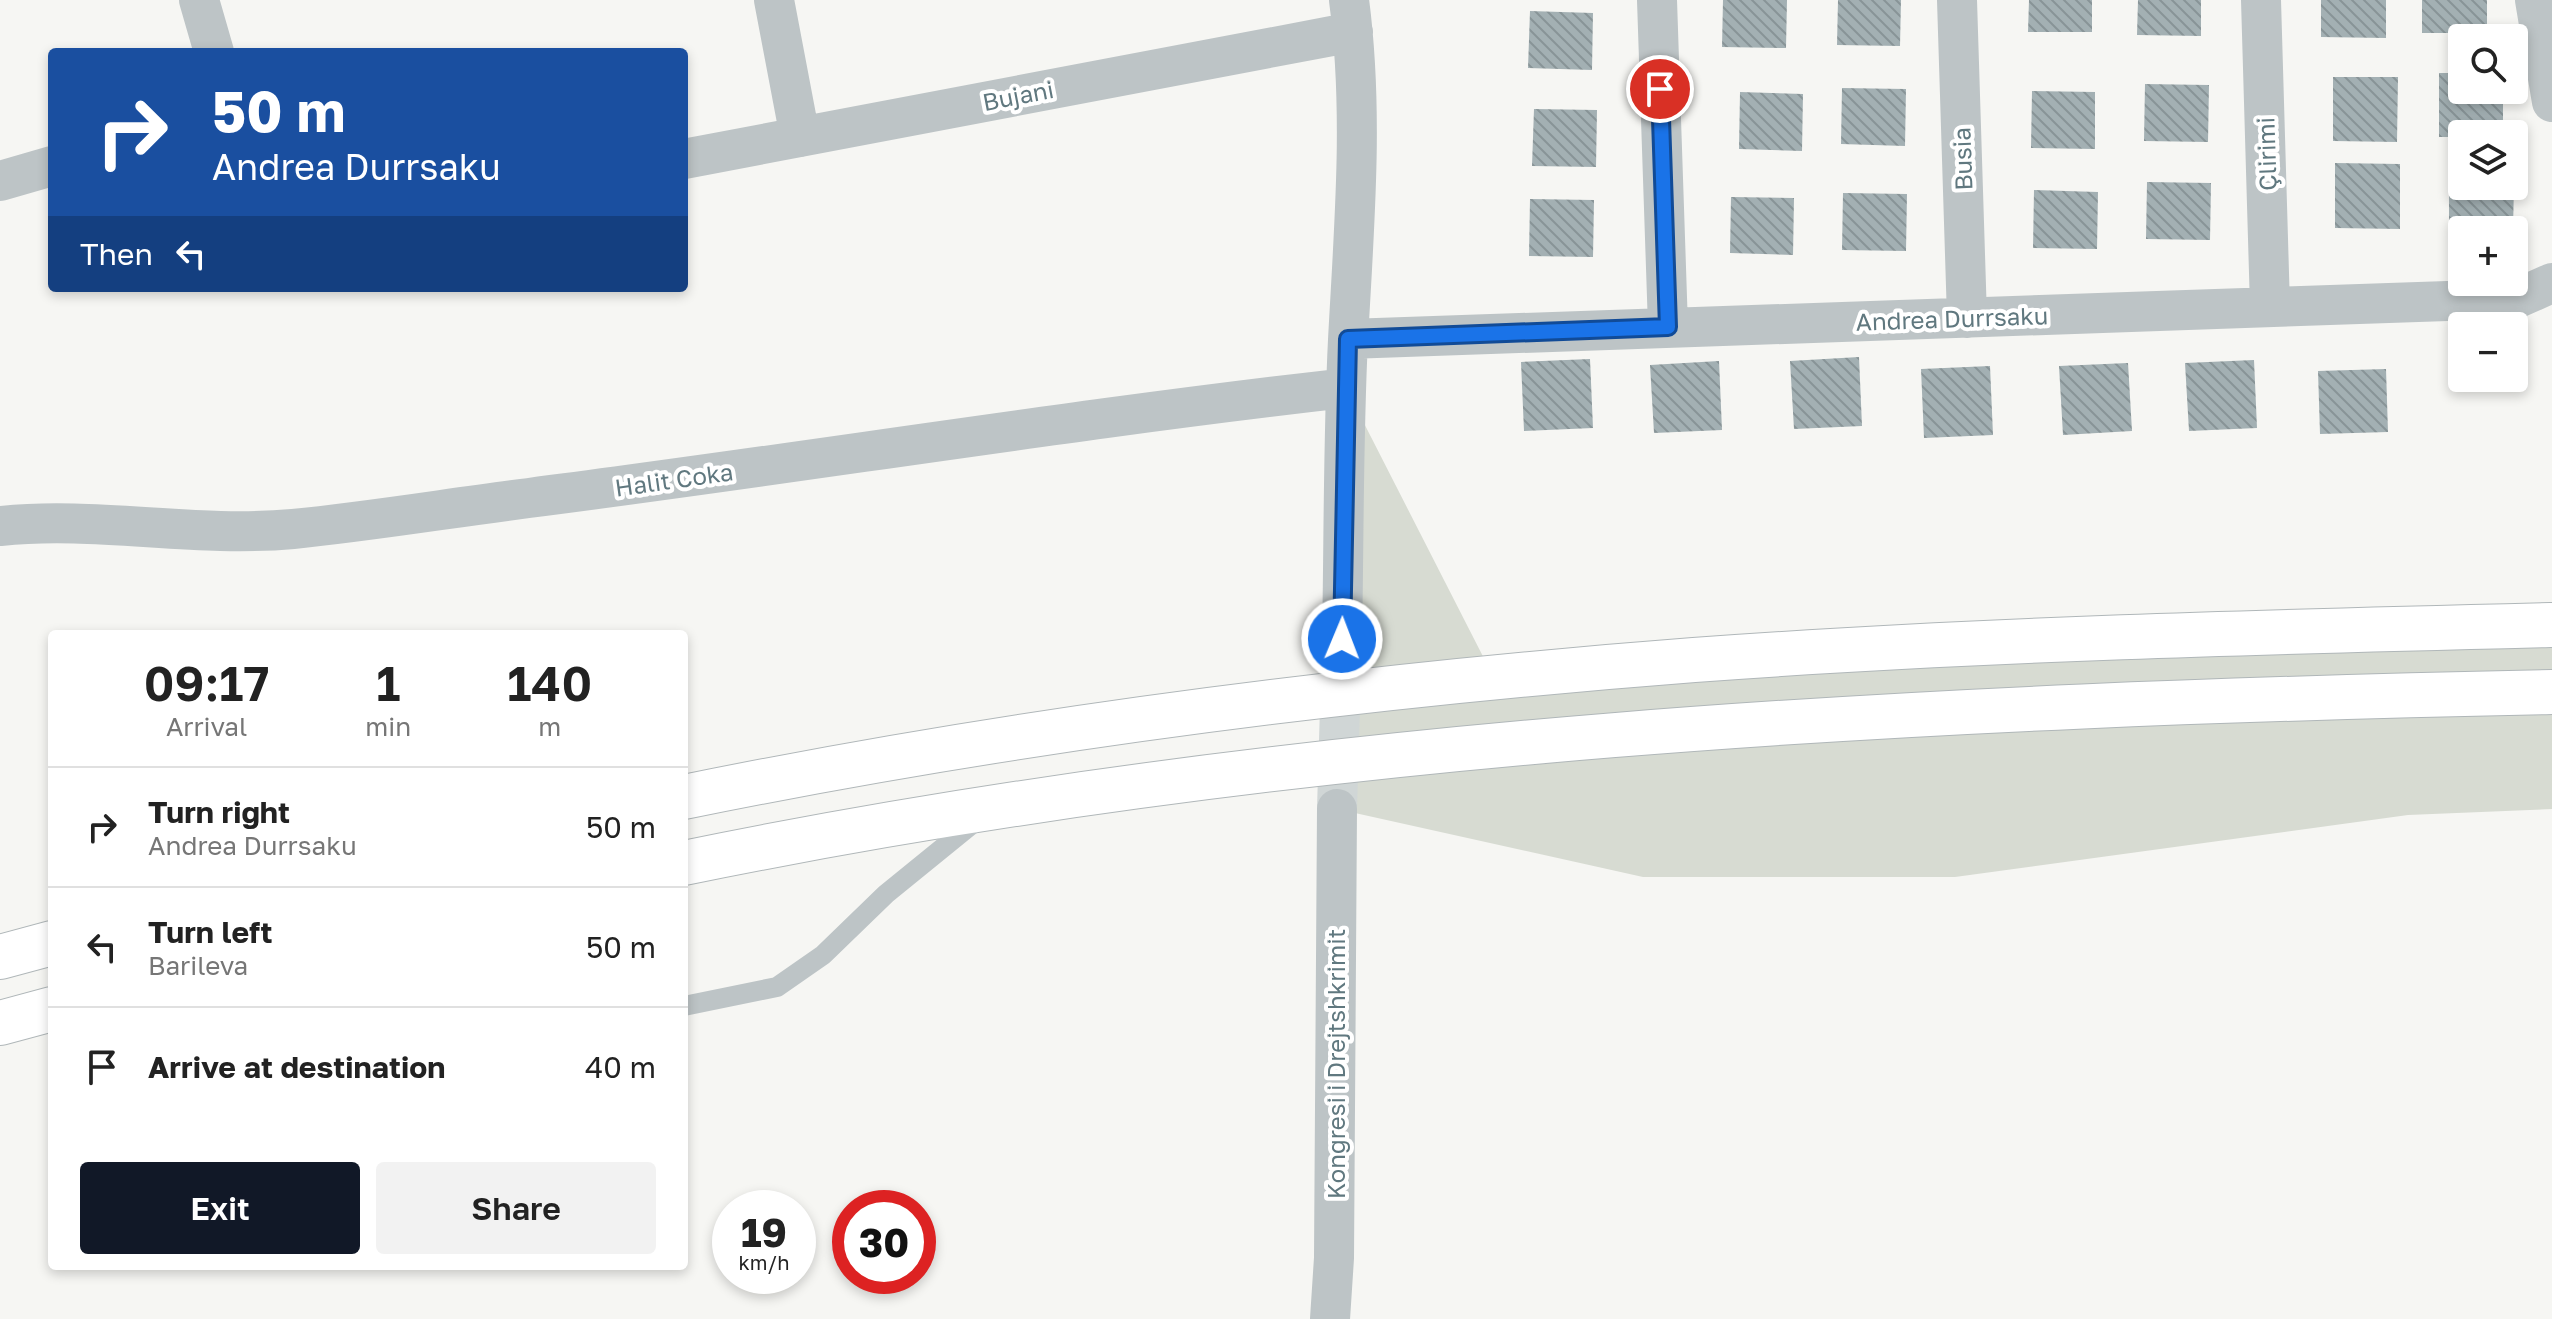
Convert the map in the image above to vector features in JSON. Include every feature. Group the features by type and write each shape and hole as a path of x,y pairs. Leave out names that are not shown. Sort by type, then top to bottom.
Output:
{"highway":[{"path":"688,796 921,753 1125,720 1494,678 1694,660 1923,646 2240,632 2552,625"},
{"path":"688,862 766,846 990,809 1369,757 1896,714 2552,692"},
{"path":"0,957 48,944"},
{"path":"0,1023 48,1010"}],"street":[{"path":"199,0 213,48"},
{"path":"774,0 800,137"},
{"path":"1657,0 1668,327"},
{"name":"Busia","path":"1957,0 1967,318"},
{"name":"Çlirimi","path":"2261,0 2270,307"},
{"path":"2535,0 2552,102"},
{"path":"1342,639 1346,388 1356,217 1356,113 1351,16"},
{"name":"Bujani","path":"688,158 800,137 1351,16"},
{"path":"0,181 48,167"},
{"name":"Andrea Durrsaku","path":"1348,339 2518,298 2552,283"},
{"name":"Halit Coka","path":"0,526 76,524 191,531 290,529 705,475 1166,408 1346,388"},
{"name":"Kongresi i Drejtshkrimit","path":"1330,1319 1334,1258 1337,809"}],"lane":[{"path":"688,1005 777,987 823,955 886,894 990,809"}],"shaded area":[{"path":"1346,388 1494,678 2552,625 2552,809 2408,815 1955,877 1643,877 1337,809"}],"building":[{"path":"1723,0 1787,0 1786,48 1722,47"},
{"path":"1838,0 1901,0 1900,46 1837,45"},
{"path":"2029,0 2092,0 2092,32 2028,32"},
{"path":"2138,0 2201,0 2201,36 2137,35"},
{"path":"2321,0 2386,0 2386,38 2321,37"},
{"path":"2422,0 2487,0 2487,24 2448,24 2448,33 2422,33"},
{"path":"1530,11 1593,13 1592,70 1528,68"},
{"path":"2439,73 2448,73 2448,104 2503,104 2503,120 2448,120 2448,137 2439,137"},
{"path":"2333,77 2398,77 2397,142 2333,141"},
{"path":"2145,84 2209,85 2208,142 2144,141"},
{"path":"1842,88 1906,89 1905,146 1841,144"},
{"path":"2032,91 2095,92 2095,149 2031,148"},
{"path":"1740,92 1803,94 1802,151 1739,149"},
{"path":"1534,109 1597,110 1596,167 1532,166"},
{"path":"2335,163 2400,164 2400,229 2335,228"},
{"path":"2147,182 2211,183 2210,240 2146,239"},
{"path":"2034,190 2098,192 2097,249 2033,248"},
{"path":"1843,193 1907,194 1906,251 1842,250"},
{"path":"1731,197 1794,198 1793,255 1730,253"},
{"path":"1530,199 1594,200 1593,257 1529,256"},
{"path":"2449,200 2514,200 2513,216 2449,216"},
{"path":"1859,357 1862,426 1794,429 1790,361"},
{"path":"1590,359 1593,428 1524,431 1521,362"},
{"path":"2254,360 2257,428 2189,431 2185,363"},
{"path":"1719,361 1722,430 1654,433 1650,365"},
{"path":"2128,363 2132,431 2063,435 2059,366"},
{"path":"1990,366 1993,435 1924,438 1921,369"},
{"path":"2386,369 2388,432 2320,434 2318,371"}],"tunnel":[{"path":"1337,809 1342,639"}],"route":[{"path":"1342,639 1348,339 1668,327 1660,89"}]}
